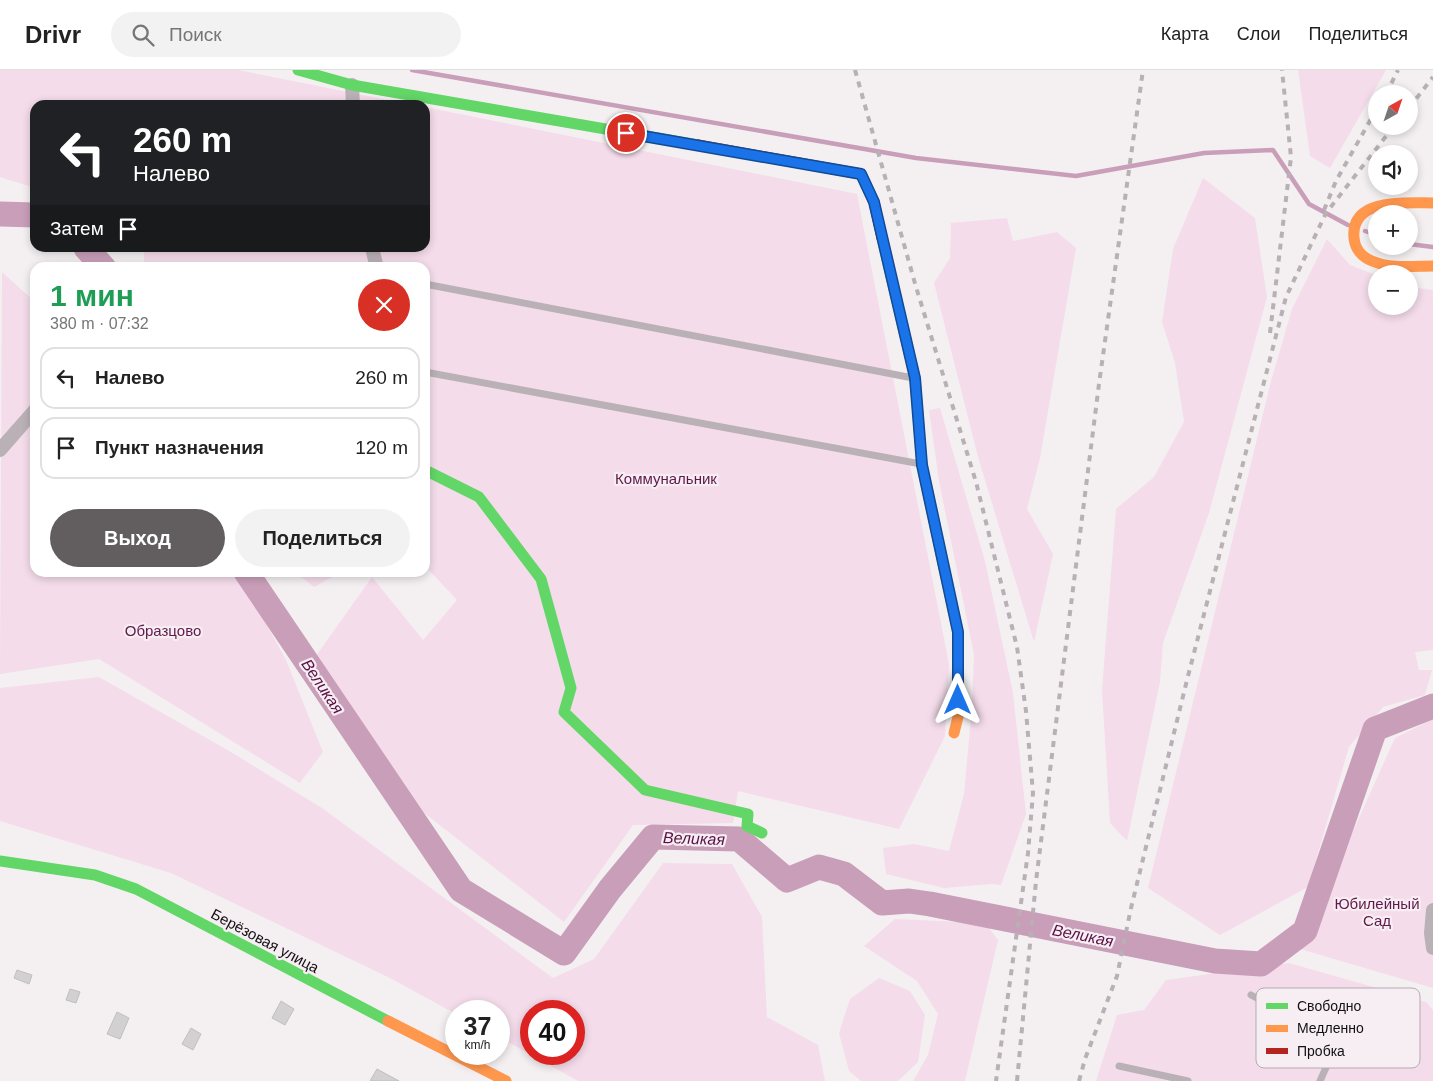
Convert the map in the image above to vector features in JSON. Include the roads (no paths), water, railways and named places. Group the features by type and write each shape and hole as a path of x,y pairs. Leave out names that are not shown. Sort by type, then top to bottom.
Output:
{"street":[{"path":"298,70 352,85 861,174 874,202 915,378 922,465 958,632 958,716 954,733"},
{"path":"352,85 353,100"},
{"path":"1433,203 1393,202 1366,210 1358,217 1354,235 1355,247 1365,258 1384,264 1433,266"},
{"path":"0,450 30,416"},
{"path":"430,472 479,497 541,579 571,688 564,712 645,790 748,814 747,826 762,833"},
{"name":"Берёзовая улица","path":"0,861 95,875 136,889 298,976 506,1081"},
{"path":"1433,910 1430,933 1433,948"}],"lane":[{"path":"430,285 915,378"},
{"path":"430,373 922,465"},
{"path":"1251,995 1256,998"},
{"path":"1119,1066 1188,1081"},
{"path":"1320,1081 1326,1068"}],"waterway":[{"path":"412,70 916,158 1076,176 1204,153 1273,150 1309,204 1348,225"},
{"name":"Великая","path":"0,214 30,215"},
{"path":"1418,245 1433,247"},
{"name":"Великая","path":"90,252 99,262"},
{"name":"Великая","path":"249,577 461,890 564,953 610,889 653,837 739,839 787,880 819,867 844,874 882,903 909,901 930,904 1215,961 1261,964 1305,931 1375,729 1433,706"}],"railway":[{"path":"855,70 916,287 976,482 1017,647 1026,711 1033,793 1028,853 996,1081"},
{"path":"1017,1081 1036,881 1099,384 1143,70"},
{"path":"1270,333 1291,157 1282,70"},
{"path":"1390,85 1398,70"},
{"path":"1418,96 1433,77"},
{"path":"1324,210 1336,181 1368,124"},
{"path":"1079,1081 1085,1059 1117,976 1131,908 1187,680 1286,297 1326,213 1387,135"}],"park label":[{"name":"Коммунальник","path":"666,479"},
{"name":"Образцово","path":"163,631"},
{"name":"Юбилейный Сад","path":"1377,912"}]}
